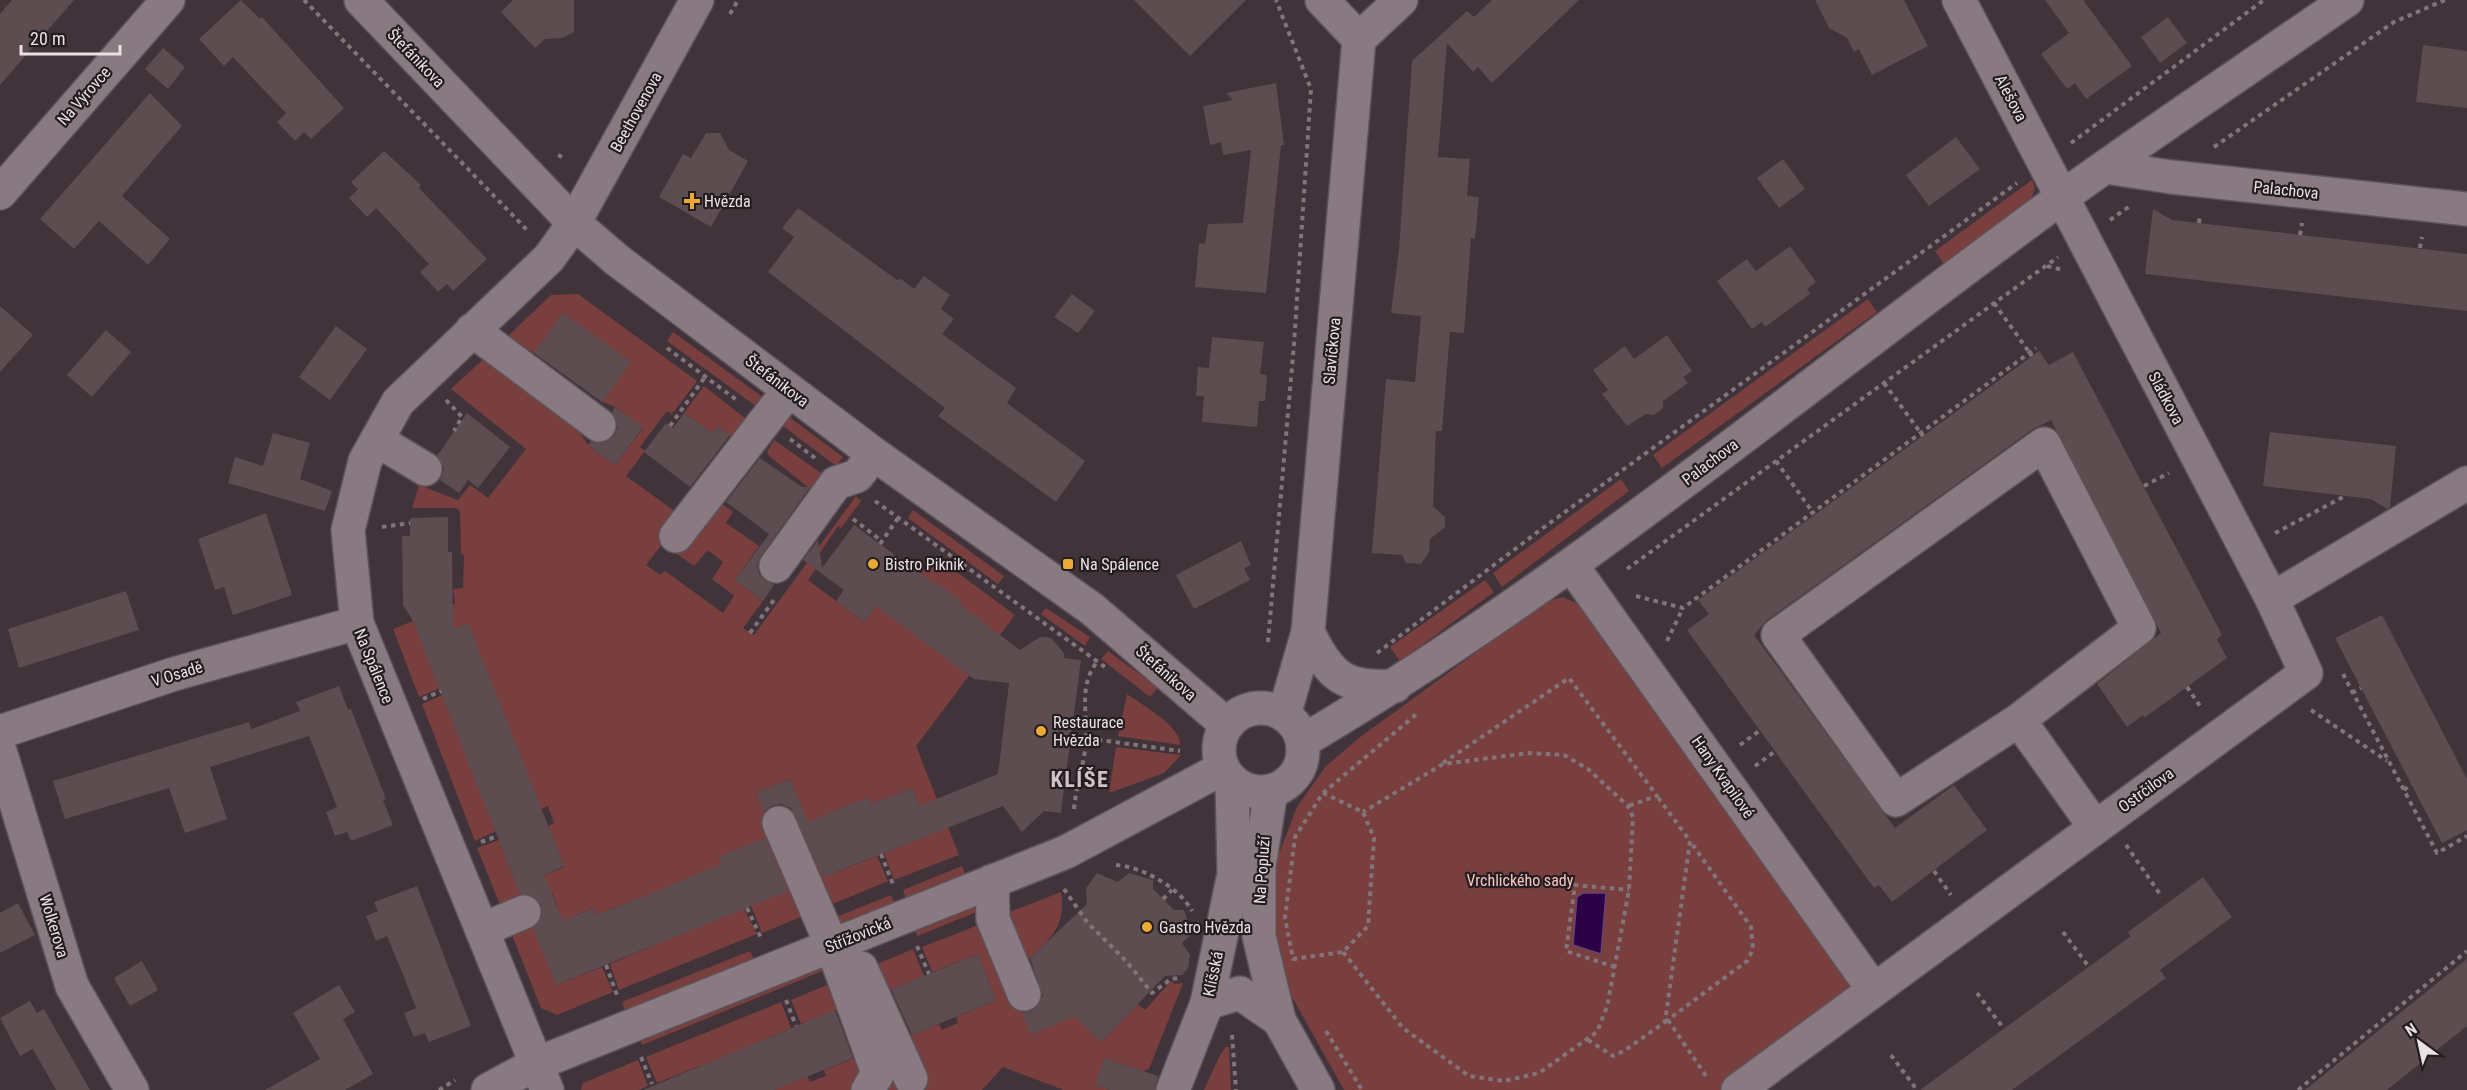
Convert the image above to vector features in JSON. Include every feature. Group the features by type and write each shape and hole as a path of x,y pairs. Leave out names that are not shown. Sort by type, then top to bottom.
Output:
{"street":[{"name":"Na Výrovce","path":"0,193 168,0"},
{"name":"Štefánikova","path":"361,0 574,223 618,260 874,454 1092,609 1227,725"},
{"name":"Beethovenova","path":"574,223 697,0"},
{"path":"1322,0 1359,39 1401,0"},
{"name":"Alešova","path":"1959,0 2062,197"},
{"name":"Palachova","path":"1303,741 1395,686 1572,566 2062,197 2347,0"},
{"name":"Slavíčkova","path":"1284,715 1308,632 1359,39"},
{"name":"Palachova","path":"2106,167 2171,177 2467,209"},
{"name":"Sládkova","path":"2062,197 2272,599"},
{"name":"Na Spálence","path":"542,1077 357,623 348,530 365,461 398,402 549,258 574,223"},
{"path":"472,330 599,425"},
{"path":"676,536 789,390"},
{"path":"377,440 424,469"},
{"path":"2044,444 2139,628 2019,720 1896,800 1778,635 2044,444"},
{"path":"776,566 836,483 858,476 874,454"},
{"path":"2272,599 2467,483"},
{"name":"Hany Kvapilové","path":"1572,566 1873,989"},
{"name":"Ostrčilova","path":"1738,1090 1873,989 2108,832 2306,673 2272,599"},
{"name":"V Osadě","path":"0,732 174,674 357,623"},
{"path":"1308,632 1320,657 1334,674 1365,688 1395,686"},
{"path":"1263,708 1284,715 1296,726 1303,741 1302,761 1294,776 1283,786 1271,791 1250,791 1227,774 1219,746 1227,725 1240,713 1263,708"},
{"path":"2019,720 2108,832"},
{"name":"Wolkerova","path":"0,751 72,986 132,1090"},
{"name":"Střížovická","path":"488,1090 542,1077 840,942 1066,852 1227,774"},
{"name":"Klíšská","path":"1173,1090 1207,1003 1234,874 1227,774"},
{"name":"Na Popluží","path":"1271,791 1259,867 1259,936 1279,1020 1318,1090"},
{"path":"779,823 911,1079"},
{"path":"992,881 993,919 1024,994"},
{"path":"482,930 524,912"},
{"path":"840,942 878,1073 868,1090"},
{"name":"Na Popluží","path":"1207,1003 1240,993 1279,1020"}],"path":[{"path":"304,0 535,238"},
{"path":"1267,644 1292,367 1311,89 1276,0"},
{"path":"2066,147 2264,0"},
{"path":"2212,148 2394,22 2445,0"},
{"path":"1377,652 1543,528 2023,179"},
{"path":"2106,223 2133,204"},
{"path":"1624,571 2065,252"},
{"path":"2047,266 2065,271"},
{"path":"1994,303 2031,355"},
{"path":"1665,643 1683,608 2031,355 2036,348"},
{"path":"670,426 705,377"},
{"path":"1884,383 1922,435"},
{"path":"454,431 462,417 458,415"},
{"path":"1776,461 1814,513"},
{"path":"2144,486 2177,468"},
{"path":"2274,534 2345,496"},
{"path":"868,497 1098,662 1087,675 1084,716 1086,739 1075,816"},
{"path":"853,519 881,542 898,518"},
{"path":"393,524 410,523"},
{"path":"1631,595 1683,608"},
{"path":"2343,674 2437,853 2467,836"},
{"path":"1363,812 1443,764 1569,678 1751,927 1753,949 1747,961 1667,1021 1613,1056 1588,1040"},
{"path":"2187,687 2208,717"},
{"path":"2352,693 2361,688"},
{"path":"425,698 441,691"},
{"path":"1323,793 1363,812 1374,838 1368,926 1343,952 1293,959 1285,918 1295,837 1323,793 1424,708"},
{"path":"2310,710 2389,762"},
{"path":"1732,750 1759,731"},
{"path":"1071,736 1182,752"},
{"path":"1747,771 1774,752"},
{"path":"1343,952 1403,1028 1469,1076 1504,1082 1539,1073 1597,1032 1607,1007 1629,890 1633,817 1628,806 1588,769 1564,755 1529,753 1443,764"},
{"path":"2404,790 2411,784"},
{"path":"1628,806 1657,796"},
{"path":"2108,832 2162,897"},
{"path":"477,843 498,836"},
{"path":"1690,841 1667,1021 1701,1069"},
{"path":"881,854 894,888"},
{"path":"1110,857 1114,865 1128,865 1158,878 1190,907 1193,915"},
{"path":"1934,872 1954,900"},
{"path":"1615,968 1566,951 1575,885 1629,890"},
{"path":"1062,886 1087,922 1152,993 1171,979 1181,978"},
{"path":"1163,899 1172,890"},
{"path":"747,908 762,940"},
{"path":"2063,932 2089,967"},
{"path":"916,942 929,974"},
{"path":"2298,1090 2437,980 2467,951"},
{"path":"606,965 619,998"},
{"path":"1977,993 2004,1029"},
{"path":"783,994 796,1026"},
{"path":"1321,1022 1362,1090"},
{"path":"1232,1034 1236,1090"},
{"path":"639,1051 652,1084"},
{"path":"1891,1055 1917,1090"}],"green space":[{"path":"2032,180 2035,188 2031,200 1943,263 1935,251"},
{"path":"578,294 697,381 672,414 667,411 640,447 645,451 626,476 683,517 646,565 660,575 665,571 723,613 734,596 712,579 723,562 708,550 694,566 677,554 717,500 733,512 726,523 759,546 735,580 763,601 743,628 754,635 856,496 861,501 841,528 838,526 818,556 822,560 808,580 864,622 907,564 921,574 935,556 1015,615 916,746 959,855 894,880 884,853 931,834 912,788 870,804 868,798 812,828 831,874 877,856 888,881 762,933 751,906 744,909 757,934 619,990 610,964 655,945 637,899 596,915 593,908 576,915 578,921 538,939 556,985 602,967 613,992 557,1015 541,1008 510,930 558,908 552,893 503,912 477,848 499,840 517,886 564,867 548,826 554,823 548,806 475,841 422,704 442,695 440,688 419,697 393,629 455,604 453,589 463,588 464,555 461,554 460,511 455,508 412,508 419,485 458,500 470,485 488,498 526,449 451,389 490,353 569,416 588,445 615,465 643,428 616,407 602,402 630,362 534,353 507,337 551,295","holes":["790,779 801,806 768,820 756,793"]},
{"path":"1868,299 1877,312 1662,468 1653,455"},
{"path":"673,332 768,401 761,410 667,341"},
{"path":"704,386 750,422 736,440 717,426 712,433 684,413"},
{"path":"781,411 843,457 836,466 774,419"},
{"path":"774,440 828,478 813,491 769,456 767,452"},
{"path":"1621,479 1629,491 1502,587 1493,573"},
{"path":"913,510 1004,576 998,584 908,518"},
{"path":"1485,580 1494,592 1400,661 1390,647"},
{"name":"Vrchlického sady","path":"1563,597 1583,606 1842,968 1850,989 1835,1007 1720,1090 1344,1090 1283,981 1271,914 1275,864 1297,807 1326,766 1359,738 1545,602"},
{"path":"1046,608 1090,637 1085,646 1041,614"},
{"path":"1108,651 1158,688 1150,697 1101,659"},
{"path":"1127,694 1168,724 1179,738 1180,745 1118,736"},
{"path":"1116,747 1181,755 1164,773 1109,793"},
{"path":"962,866 965,874 906,899 903,890"},
{"path":"1061,892 1061,915 1054,932 1026,962 1002,915"},
{"path":"891,895 894,903 834,927 831,919"},
{"path":"989,897 984,909 917,936 914,927"},
{"path":"986,922 1032,1034 1046,1028 1035,1001 1042,997 1059,1015 1067,1008 1101,1042 1138,1004 1145,1010 1171,981 1175,984 1183,983 1149,1069 1143,1071 1105,1058 1096,1085 1110,1090 1064,1090 1003,1067 982,1090 774,1090 807,1076 810,1082 826,1076 824,1070 865,1054 846,1006 801,1024 791,1000 913,949 924,976 879,994 898,1040 939,1024 942,1030 958,1023 956,1017 996,1000 978,954 932,972 922,947"},
{"path":"750,951 754,960 625,1011 622,1002"},
{"path":"827,960 830,968 642,1045 638,1036"},
{"path":"781,1002 791,1028 747,1047 764,1090 713,1090 702,1065 657,1083 646,1057"},
{"path":"1226,1047 1229,1047 1231,1090 1204,1090 1220,1055"},
{"path":"638,1060 648,1086 639,1090 581,1090 583,1083"}],"shaded area":[{"path":"1583,893 1606,893 1601,954 1573,945 1577,897"}],"building":[{"path":"12,0 74,0 0,85 0,14"},
{"path":"241,0 260,19 262,17 344,108 311,139 304,132 295,141 277,122 286,113 233,57 224,66 199,39"},
{"path":"513,0 574,0 574,32 562,38 545,39 535,48 501,12"},
{"path":"1134,0 1246,0 1190,56"},
{"path":"1492,0 1579,0 1492,83 1478,67 1473,72 1447,43 1438,157 1470,159 1467,196 1479,197 1475,239 1471,238 1464,333 1450,332 1442,431 1436,431 1433,506 1445,517 1445,527 1430,539 1429,552 1421,564 1406,563 1402,555 1372,553 1386,379 1415,382 1421,316 1391,313 1399,249 1412,61 1467,11 1474,17"},
{"path":"1815,0 1904,0 1928,46 1872,75 1859,49 1854,52 1847,38 1829,28"},
{"path":"2045,0 2083,0 2132,66 2086,99 2075,83 2067,89 2041,54 2069,33"},
{"path":"2168,17 2187,43 2160,63 2141,37"},
{"path":"2423,45 2467,51 2467,108 2416,102"},
{"path":"163,48 185,67 168,89 145,69"},
{"path":"1276,83 1284,145 1281,145 1266,293 1195,287 1199,243 1205,244 1208,224 1243,223 1251,150 1223,155 1221,142 1210,145 1203,106 1233,100 1226,93"},
{"path":"150,93 182,126 122,196 170,239 148,265 99,221 74,249 40,219"},
{"path":"706,133 720,133 729,150 748,161 711,227 659,197 683,154 691,158"},
{"path":"1956,137 1980,169 1929,206 1906,175"},
{"path":"384,151 421,185 419,188 487,259 453,291 447,284 438,292 420,272 429,264 376,208 367,217 349,198 358,189 351,182"},
{"path":"1783,159 1805,189 1779,208 1757,178"},
{"path":"798,208 897,280 901,279 914,289 924,276 950,295 941,309 954,319 942,334 1016,388 1007,403 1085,461 1056,502 938,416 945,408 768,272 794,237 782,228"},
{"path":"2153,209 2172,220 2467,254 2467,311 2145,274"},
{"path":"1790,246 1816,282 1807,289 1810,294 1765,327 1762,322 1752,329 1717,281 1747,259 1756,271"},
{"path":"1072,294 1095,311 1078,333 1054,317"},
{"path":"0,306 33,335 0,372"},
{"path":"563,313 631,362 602,402 534,353"},
{"path":"336,326 367,349 330,400 299,377"},
{"path":"106,330 131,352 92,397 67,375"},
{"path":"1667,335 1692,371 1683,377 1688,383 1663,401 1663,408 1654,415 1646,414 1627,426 1602,394 1608,390 1593,370 1625,346 1634,359"},
{"path":"1212,337 1264,342 1260,374 1267,375 1265,401 1259,401 1257,427 1202,422 1204,396 1196,396 1198,367 1209,368"},
{"path":"2039,351 2049,365 2073,352 2222,635 2217,639 2227,658 2144,718 2143,715 2127,727 2097,684 2161,633 2051,420 2033,429 1767,620 1754,635 1895,828 1954,785 1987,830 1892,902 1879,885 1874,888 1687,630 1709,614 1698,600"},
{"path":"615,407 643,427 615,465 588,445 591,441 606,442 614,436 618,427 612,412"},
{"path":"467,413 510,447 478,488 468,480 459,493 440,480 444,469 437,456"},
{"path":"684,413 712,433 717,426 730,435 690,487 644,452 666,423 673,428"},
{"path":"2270,432 2396,446 2390,507 2387,509 2371,499 2263,486"},
{"path":"273,433 310,443 300,479 332,491 325,511 228,483 235,457 263,466"},
{"path":"760,458 802,487 810,487 757,565 759,574 774,585 763,601 735,580 769,534 726,502"},
{"path":"266,513 292,595 233,615 224,587 215,590 198,539"},
{"path":"448,517 448,552 452,552 453,629 468,623 564,866 544,875 563,921 593,908 596,915 660,890 721,864 718,857 765,838 788,891 556,985 533,928 542,915 541,905 535,897 520,894 412,619 403,605 402,536 410,536 410,518"},
{"path":"854,525 936,585 937,583 962,602 960,605 1020,650 1040,637 1045,637 1051,638 1064,653 1064,658 1081,660 1061,813 1044,811 1022,832 1003,806 823,877 791,808 781,804 771,806 764,812 756,793 790,779 808,822 868,797 870,804 912,788 919,806 998,774 1009,683 974,679 876,606 864,622 836,601 844,590 803,560 818,540 822,568"},
{"path":"1241,541 1251,565 1244,568 1250,580 1194,609 1176,575"},
{"path":"126,591 139,630 19,668 8,629"},
{"path":"2382,615 2467,779 2467,830 2442,843 2335,638"},
{"path":"339,686 348,710 351,709 386,799 383,800 393,825 351,841 347,832 335,836 326,812 337,807 309,736 210,767 227,819 185,833 169,788 65,819 53,781 249,722 251,729 300,711 296,702"},
{"path":"1097,873 1118,882 1129,873 1153,880 1153,889 1174,910 1184,910 1192,934 1182,943 1190,955 1188,968 1182,975 1165,976 1101,1042 1074,1016 1031,1035 1022,1013 1032,1011 1038,1006 1043,996 1030,958 1087,904 1086,888"},
{"path":"2203,877 2232,917 2160,970 2166,978 2012,1090 1920,1090 2131,936 2128,932"},
{"path":"417,886 471,1026 429,1042 425,1033 414,1037 404,1013 416,1008 402,972 387,936 376,941 366,916 378,911 374,902"},
{"path":"18,903 35,935 0,953 0,913"},
{"path":"978,954 996,1000 912,1035 891,989"},
{"path":"2467,959 2467,1026 2387,1090 2305,1090"},
{"path":"142,961 158,990 130,1006 114,978"},
{"path":"339,985 355,1012 343,1019 373,1074 345,1090 265,1090 320,1059 293,1013"},
{"path":"30,1001 37,1013 44,1009 90,1090 56,1090 33,1049 20,1056 0,1018"},
{"path":"835,1010 853,1058 774,1090 643,1090"},
{"path":"1105,1058 1158,1076 1155,1090 1110,1090 1095,1085"}],"place":[{"name":"Hvězda","path":"692,201"},
{"name":"Bistro Piknik","path":"873,564"},
{"name":"Na Spálence","path":"1068,564"},
{"name":"Restaurace Hvězda","path":"1041,731"},
{"name":"Gastro Hvězda","path":"1147,927"}],"district":[{"name":"KLÍŠE","path":"1080,779"}]}
